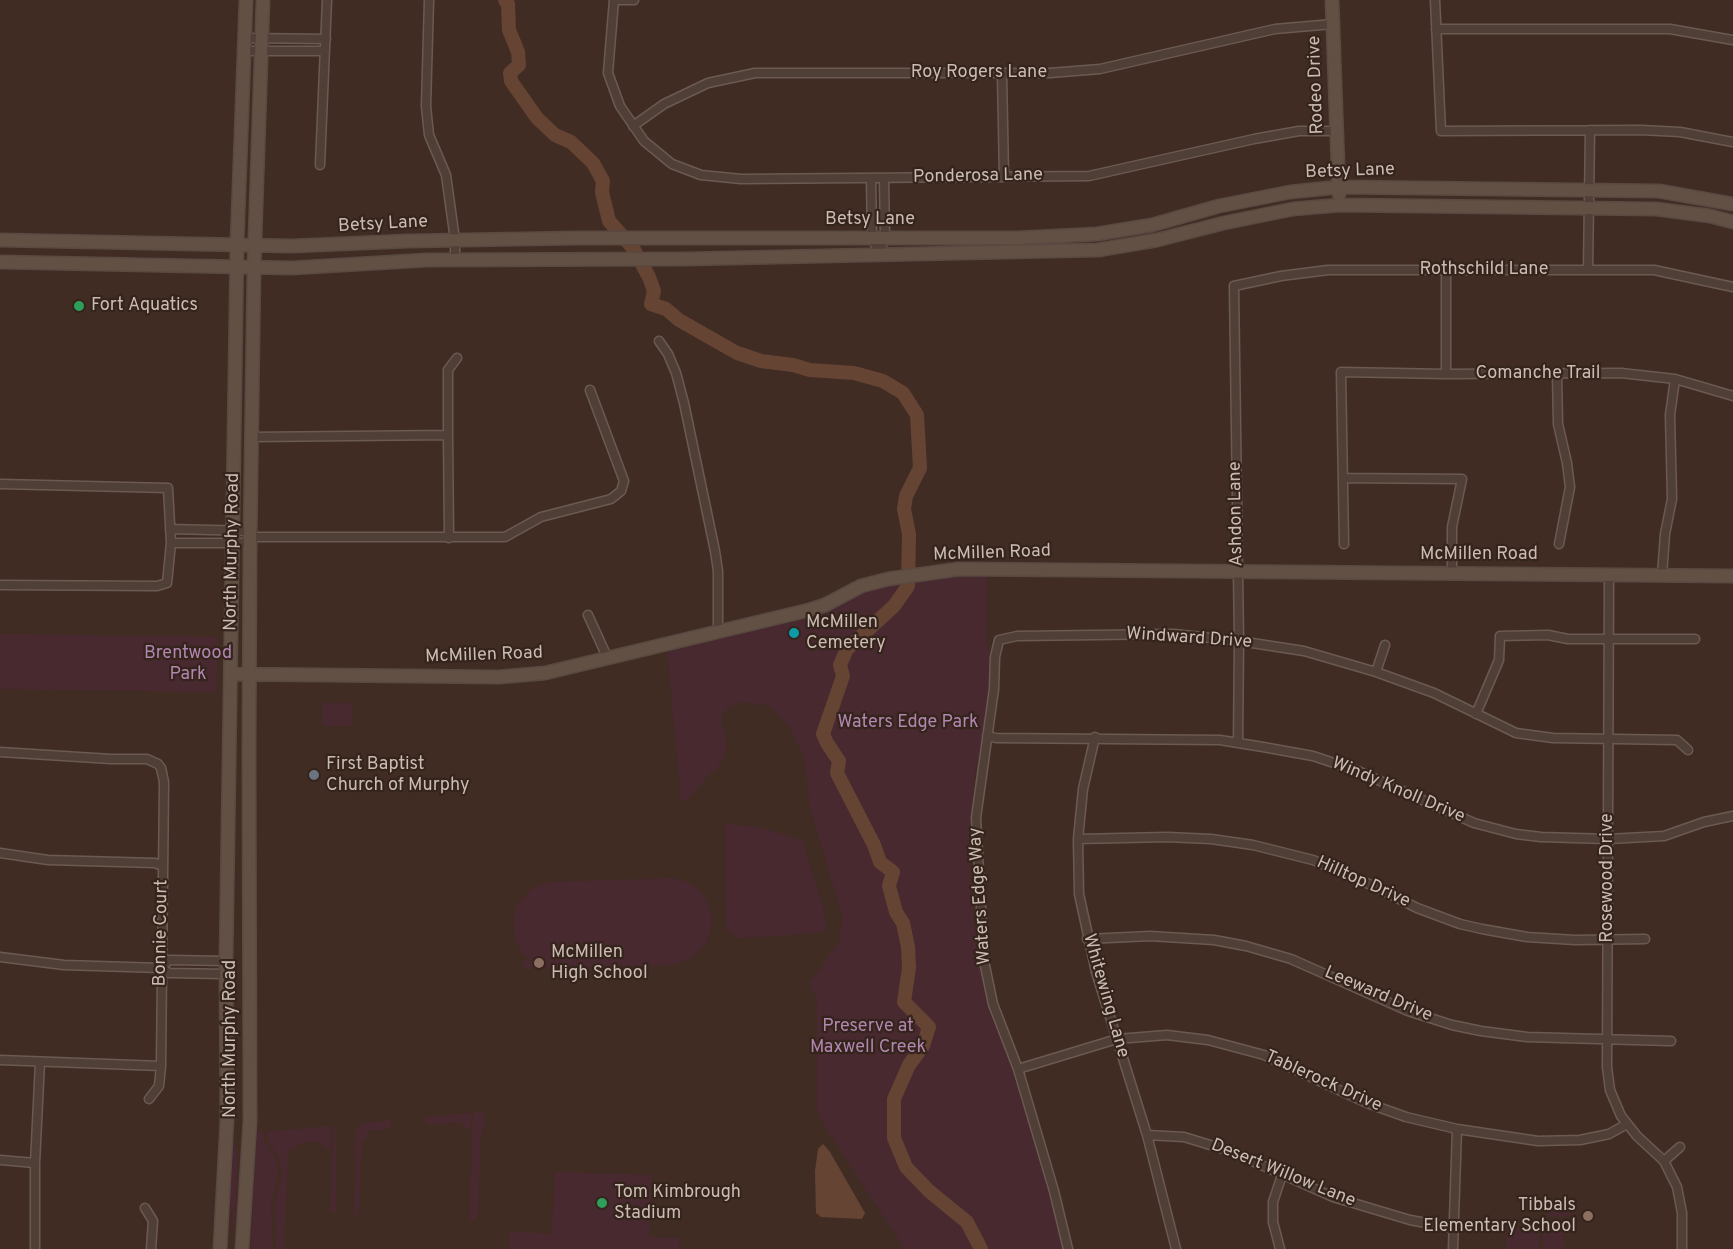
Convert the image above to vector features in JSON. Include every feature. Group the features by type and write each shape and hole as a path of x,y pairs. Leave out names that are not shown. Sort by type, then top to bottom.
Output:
{"main road":[{"name":"North Murphy Road","path":"220,1249 227,1119 226,967 237,244 246,0"},
{"name":"North Murphy Road","path":"242,1249 250,1121 250,537 254,267 263,0"},
{"name":"Rodeo Drive","path":"1332,0 1340,205"},
{"name":"Betsy Lane","path":"0,240 330,246 455,240 578,238 1018,238 1097,234 1152,225 1229,204 1290,192 1339,187 1659,190 1733,204"},
{"name":"Betsy Lane","path":"0,262 292,268 407,261 685,259 1098,250 1157,240 1293,208 1340,205 1656,209 1710,216 1733,222"},
{"path":"115,265 116,243"},
{"name":"McMillen Road","path":"231,674 499,677 545,673 808,610 825,605 861,586 888,579 959,569 1733,576"}],"street":[{"path":"320,165 327,0"},
{"path":"429,0 426,106 429,135 446,175 455,240 455,260"},
{"path":"614,0 634,0"},
{"name":"Ponderosa Lane","path":"614,0 608,73 621,106 644,141 672,164 701,175 741,179 1089,176 1254,139 1299,131 1336,131"},
{"path":"1435,0 1441,131 1641,130 1680,132 1733,142"},
{"name":"Roy Rogers Lane","path":"633,126 664,104 708,83 755,73 1050,73 1100,69 1275,29 1333,24"},
{"path":"1436,29 1670,29 1733,40"},
{"path":"262,45 326,39"},
{"path":"245,44 325,51"},
{"path":"1002,73 1004,177"},
{"path":"1588,270 1590,130"},
{"path":"871,178 872,238 879,254"},
{"path":"879,254 885,238 884,178"},
{"name":"Rothschild Lane","path":"1234,286 1281,276 1328,270 1654,270 1733,287"},
{"path":"1446,270 1446,374"},
{"name":"Ashdon Lane","path":"1234,286 1239,641 1238,742"},
{"path":"659,340 668,354 682,393 715,551 718,571 718,632"},
{"path":"449,538 448,370 457,358"},
{"name":"Comanche Trail","path":"1343,478 1341,372 1621,373 1675,379 1733,396"},
{"path":"1557,374 1558,424 1570,487 1559,544"},
{"path":"1662,575 1665,534 1672,499 1670,415 1675,379"},
{"path":"171,543 234,537 505,537 542,517 618,496 624,487 624,480 590,390"},
{"path":"252,437 448,435"},
{"path":"1344,544 1343,478 1462,479 1452,527 1452,573"},
{"path":"0,484 168,488 171,543 167,583 157,586 0,585"},
{"path":"170,529 234,537"},
{"name":"Rosewood Drive","path":"1609,575 1607,1066 1610,1090 1621,1116 1637,1136 1664,1161 1677,1187 1682,1213 1682,1249"},
{"path":"588,615 608,659"},
{"name":"Windward Drive","path":"999,640 1017,636 1174,634 1304,651 1376,672 1434,693 1516,732 1553,738 1608,741 1677,740 1688,750"},
{"path":"1476,714 1499,660 1500,636 1548,635 1568,639 1609,640 1695,639"},
{"name":"Waters Edge Way","path":"999,640 976,818 984,961 993,1004 1018,1069 1054,1191 1068,1249"},
{"path":"1376,672 1385,645"},
{"name":"Windy Knoll Drive","path":"987,736 996,738 1169,738 1238,742 1313,756 1358,771 1474,823 1516,834 1541,837 1608,839 1664,836 1704,822 1733,816"},
{"name":"Whitewing Lane","path":"1095,737 1083,789 1078,839 1079,894 1087,939 1147,1135 1176,1249"},
{"name":"Bonnie Court","path":"0,752 147,759 158,764 164,782 161,1066 159,1086 149,1099"},
{"name":"Hilltop Drive","path":"1078,839 1167,837 1211,839 1253,845 1332,868 1417,908 1460,924 1527,937 1575,940 1645,939"},
{"path":"0,854 58,860 155,863 163,866"},
{"name":"Leeward Drive","path":"1087,939 1150,936 1214,940 1246,946 1291,959 1408,1011 1452,1025 1527,1037 1671,1041"},
{"path":"0,957 64,965 161,968 169,973 226,967"},
{"path":"161,968 169,960 226,967"},
{"name":"Tablerock Drive","path":"1018,1069 1117,1039 1167,1035 1208,1040 1264,1055 1367,1103 1406,1117 1457,1130 1538,1141 1580,1140 1609,1134 1627,1124"},
{"path":"0,1060 161,1066"},
{"path":"35,1249 35,1163 40,1062"},
{"path":"1453,1249 1457,1130"},
{"name":"Desert Willow Lane","path":"1147,1135 1184,1137 1230,1151 1334,1197 1410,1220 1453,1228"},
{"path":"1664,1161 1680,1147"},
{"path":"0,1160 35,1163"},
{"path":"1280,1249 1273,1222 1274,1202 1282,1175"},
{"path":"146,1208 153,1221 151,1249"}],"green space":[{"path":"963,576 987,576 986,642 990,655 985,727 975,773 969,844 970,884 976,940 996,1020 1042,1162 1064,1249 905,1249 827,1130 817,1111 817,1000 809,984 839,941 843,918 810,808 804,756 787,725 770,706 742,702 730,707 721,715 727,748 723,757 717,769 687,801 681,801 667,648 887,584"},
{"name":"Brentwood Park","path":"0,634 218,637 216,692 0,689"},
{"path":"323,703 352,703 352,726 323,726"},
{"path":"725,824 760,827 802,840 823,907 827,931 736,938 726,928"},
{"path":"674,878 687,882 699,890 707,902 711,915 711,929 706,943 691,959 670,965 523,969 523,961 531,961 521,952 515,939 513,919 517,905 531,889 551,882"},
{"path":"473,1112 481,1112 486,1121 481,1135 478,1216 475,1220 469,1220"},
{"path":"471,1113 471,1129 463,1129 462,1122 428,1125 425,1117"},
{"path":"391,1120 389,1129 367,1131 368,1138 362,1138 359,1213 365,1215 354,1214 356,1129 362,1123"},
{"path":"331,1127 330,1149 325,1149 317,1142 299,1143 294,1150 288,1150 284,1249 276,1249 275,1202 281,1178 278,1156 266,1132"},
{"path":"262,1130 264,1140 274,1156 277,1167 271,1204 273,1249 251,1249 256,1135 257,1131"},
{"path":"337,1130 336,1212 330,1213 333,1131"},
{"path":"232,1144 235,1144 238,1151 235,1228 233,1228 228,1178"},
{"name":"Tom Kimbrough Stadium","path":"555,1172 652,1175 649,1237 679,1238 679,1249 509,1249 509,1231 552,1234"},
{"path":"1549,1204 1570,1205 1570,1216 1548,1216"},
{"path":"1507,1228 1539,1230 1539,1249 1506,1249"},
{"path":"1543,1230 1564,1230 1563,1249 1543,1249"}],"shaded area":[{"path":"823,1144 830,1152 865,1213 862,1219 821,1217 816,1213 815,1171 818,1149"}],"waterway":[{"path":"505,0 508,4 509,30 518,52 519,65 510,73 511,81 537,118 555,135 571,142 593,163 603,181 602,192 609,221 633,248 649,277 654,291 651,304 666,309 679,320 737,353 761,361 793,365 810,370 854,373 883,381 903,393 917,415 920,468 906,496 904,509 909,534 908,586 894,606 847,649 840,665 843,676 823,734 839,761 837,773 874,845 880,862 893,872 889,886 896,912 903,923 908,947 909,968 904,1002 929,1027 923,1046 909,1065 894,1099 894,1138 906,1167 929,1191 967,1222 981,1249"}],"place":[{"name":"Fort Aquatics","path":"79,306"},
{"name":"McMillen Cemetery","path":"794,633"},
{"name":"First Baptist Church of Murphy","path":"314,775"},
{"name":"McMillen High School","path":"539,963"},
{"name":"Tom Kimbrough Stadium","path":"602,1203"},
{"name":"Tibbals Elementary School","path":"1588,1216"}],"park label":[{"name":"Waters Edge Park","path":"908,723"},
{"name":"Preserve at Maxwell Creek","path":"868,1037"}]}
